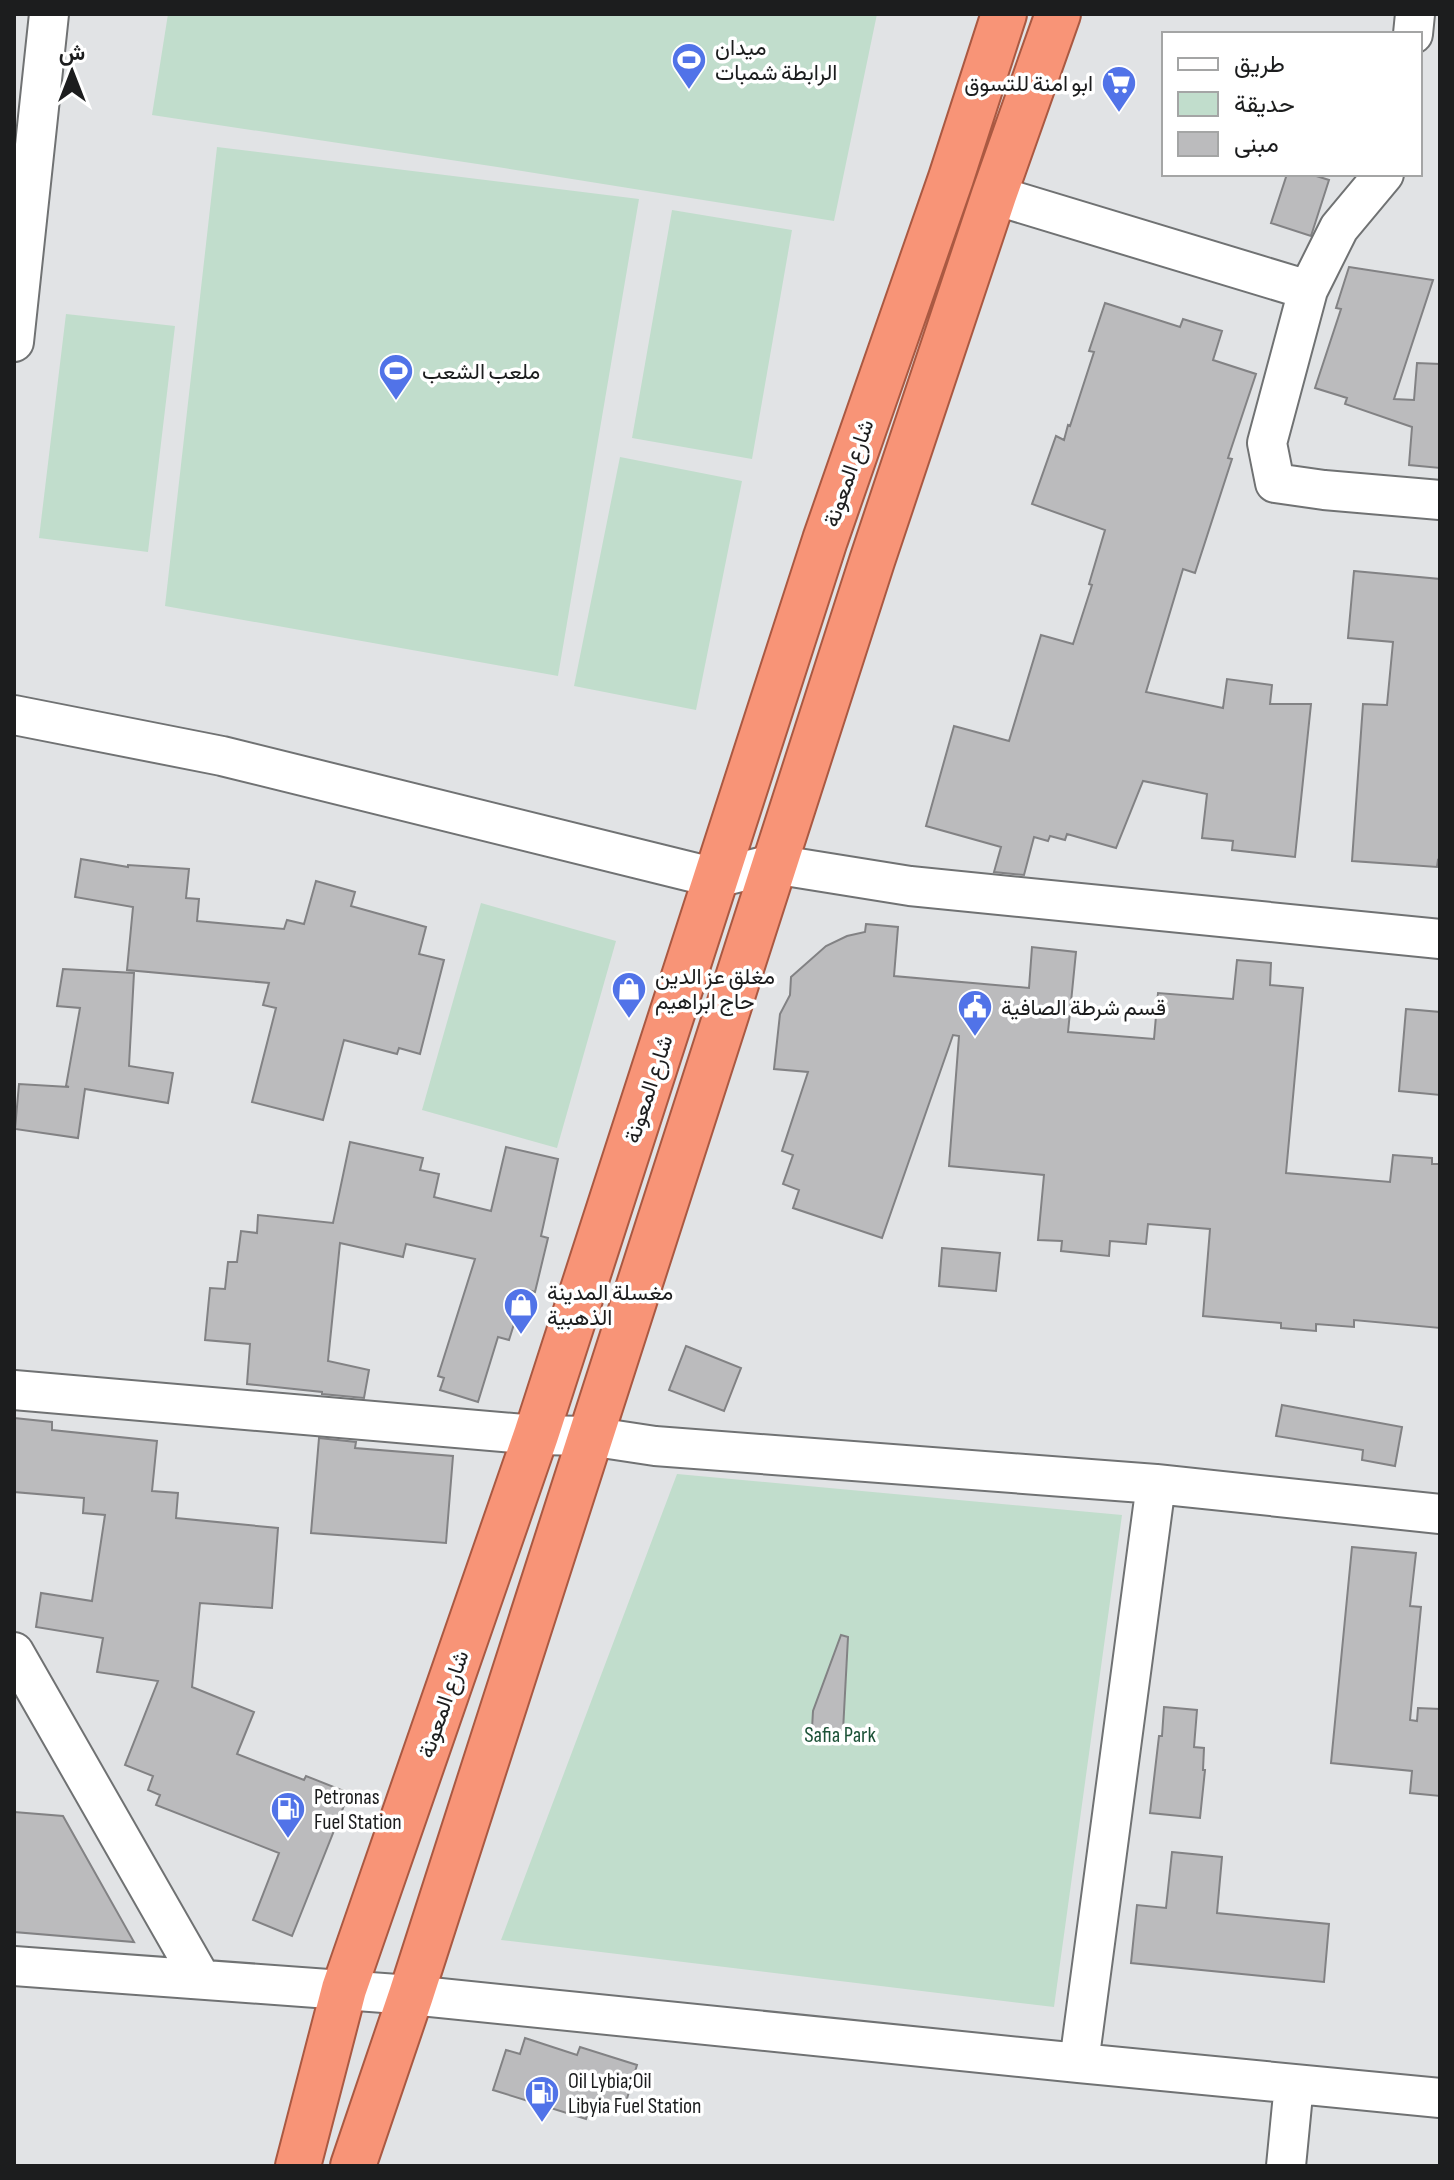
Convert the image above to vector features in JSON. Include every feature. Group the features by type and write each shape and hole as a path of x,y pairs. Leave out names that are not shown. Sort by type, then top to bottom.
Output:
{"highway":[{"name":"شارع المعونة","path":"298,2166 344,1989 536,1435 825,540 951,178 1004,14"},
{"path":"353,2166 411,1995 773,864 994,195 1058,14"}],"street":[{"path":"14,342 24,152 49,14"},
{"path":"1382,176 1339,228 1308,290 1267,443 1275,483 1440,500"},
{"path":"994,195 1308,290"},
{"path":"14,715 222,756 716,878 773,864 910,886 1440,939"},
{"path":"14,1390 536,1435 589,1436 655,1446 1156,1484 1440,1514"},
{"path":"1079,2063 1156,1484"},
{"path":"14,1652 201,1979"},
{"path":"14,1966 411,1995 1440,2098"},
{"path":"1286,2166 1294,2084"}],"green space":[{"path":"168,14 877,14 834,221 152,115"},
{"name":"ملعب الشعب","path":"217,147 639,199 558,676 165,606"},
{"path":"672,210 792,230 752,459 632,438"},
{"path":"66,314 175,326 148,552 39,538"},
{"path":"620,457 742,481 696,710 574,686"},
{"path":"481,903 616,941 557,1148 422,1110"},
{"name":"Safia Park","path":"677,1474 1122,1515 1054,2007 501,1940"}],"building":[{"path":"1286,176 1316,176 1329,180 1311,236 1271,223"},
{"path":"1349,267 1433,280 1394,399 1414,400 1417,363 1440,364 1440,468 1409,465 1412,427 1345,404 1347,398 1315,388 1341,309 1336,308"},
{"path":"1105,303 1180,327 1183,319 1222,331 1213,360 1256,374 1195,573 1183,569 1146,692 1223,708 1227,679 1272,685 1270,704 1311,704 1295,857 1232,850 1233,841 1202,838 1207,794 1143,781 1116,848 1067,834 1065,840 1050,836 1048,841 1034,837 1024,875 994,872 1001,847 926,826 954,726 1009,741 1041,635 1073,644 1105,530 1032,504 1056,436 1064,440 1070,426 1094,352 1089,351"},
{"path":"1354,571 1440,579 1440,861 1437,867 1352,861 1363,704 1387,705 1393,642 1348,638"},
{"path":"81,859 128,867 189,869 186,898 199,899 197,921 284,929 287,920 304,924 316,881 355,892 351,906 426,927 419,954 444,960 420,1054 399,1048 397,1054 344,1040 323,1120 252,1102 276,1008 263,1005 269,983 127,970 133,907 75,897"},
{"path":"866,924 898,927 894,976 1029,988 1032,947 1076,952 1068,1032 1154,1039 1158,993 1233,999 1237,960 1271,963 1270,985 1303,988 1286,1173 1390,1182 1393,1155 1432,1158 1432,1164 1440,1164 1440,1328 1354,1320 1354,1327 1316,1324 1316,1331 1281,1328 1281,1323 1203,1316 1210,1229 1148,1224 1146,1244 1110,1241 1109,1256 1061,1251 1062,1241 1038,1240 1044,1175 949,1166 959,1036 953,1035 882,1238 793,1208 799,1190 783,1184 793,1155 782,1151 808,1072 774,1069 780,1014 790,995 791,977 826,946 865,932"},
{"path":"63,969 134,973 129,1066 173,1073 168,1103 85,1089 78,1138 15,1129 19,1084 69,1087 66,1086 80,1008 57,1006"},
{"path":"1406,1009 1440,1012 1440,1095 1399,1091"},
{"path":"350,1142 423,1158 420,1170 439,1174 434,1197 491,1211 506,1147 558,1159 541,1236 548,1238 535,1292 525,1289 509,1340 498,1337 478,1402 440,1390 444,1378 438,1376 475,1259 406,1244 403,1257 340,1243 328,1361 369,1370 364,1398 247,1384 250,1344 205,1340 210,1288 225,1289 228,1262 237,1262 241,1231 257,1233 258,1215 333,1223"},
{"path":"942,1248 1000,1253 996,1291 939,1286"},
{"path":"686,1346 741,1368 724,1411 669,1390"},
{"path":"1282,1405 1402,1427 1395,1466 1362,1460 1363,1450 1276,1436"},
{"path":"14,1418 52,1422 52,1430 157,1441 152,1491 178,1493 176,1518 278,1528 272,1608 200,1603 192,1687 254,1712 237,1754 304,1780 306,1776 349,1793 292,1936 253,1920 279,1853 156,1805 160,1795 148,1790 153,1776 125,1765 158,1681 97,1672 103,1638 36,1627 41,1593 92,1601 105,1515 83,1513 84,1498 14,1492"},
{"path":"319,1438 356,1442 355,1448 453,1456 446,1543 311,1533"},
{"path":"1352,1547 1416,1553 1410,1606 1421,1607 1410,1720 1417,1721 1418,1708 1440,1709 1440,1796 1410,1793 1412,1771 1331,1763"},
{"path":"841,1635 848,1637 843,1731 812,1729 813,1711"},
{"path":"1164,1707 1197,1710 1194,1747 1204,1748 1205,1770 1200,1818 1150,1813"},
{"path":"14,1812 63,1816 134,1942 14,1932"},
{"path":"1172,1852 1222,1857 1217,1913 1329,1924 1324,1982 1131,1963 1137,1905 1166,1908"},
{"path":"525,2038 577,2055 580,2047 637,2065 623,2112 591,2102 586,2119 493,2090 506,2050 520,2054"}],"place":[{"name":"ميدان الرابطة شمبات","path":"689,91"},
{"name":"ابو امنة للتسوق","path":"1119,114"},
{"name":"ملعب الشعب","path":"396,402"},
{"name":"مغلق عز الدين حاج ابراهيم","path":"629,1020"},
{"name":"قسم شرطة الصافية","path":"975,1038"},
{"name":"مغسلة المدينة الذهبية","path":"521,1336"},
{"name":"Petronas Fuel Station","path":"288,1840"},
{"name":"Oil Lybia;Oil Libyia Fuel Station","path":"542,2124"}]}
